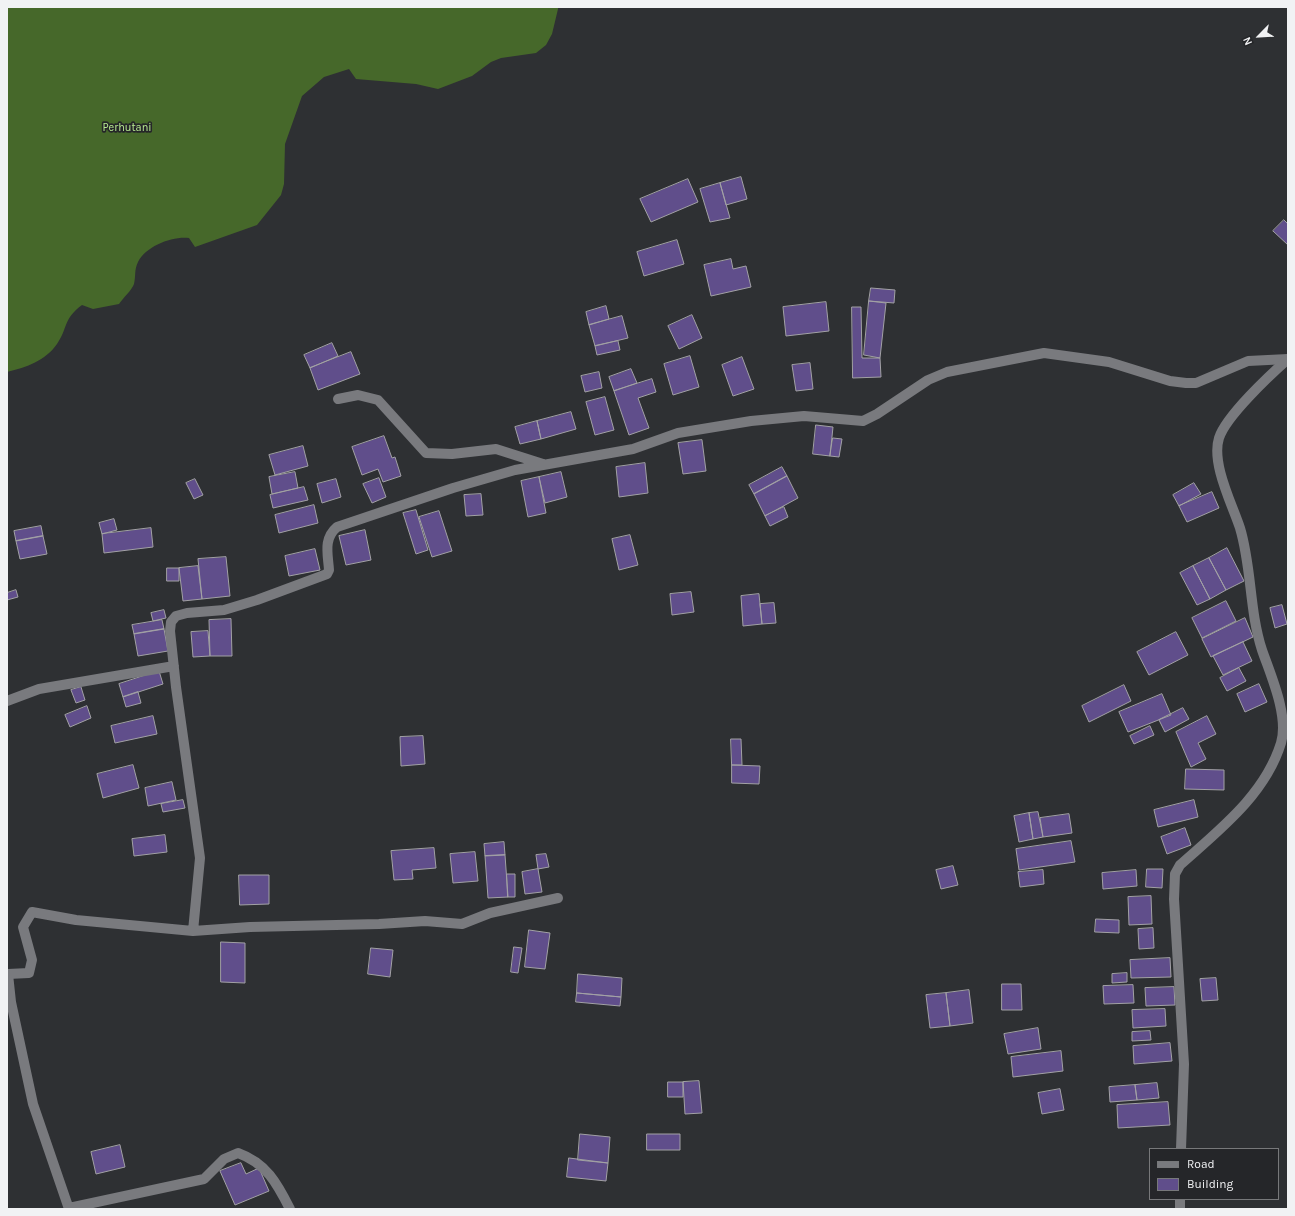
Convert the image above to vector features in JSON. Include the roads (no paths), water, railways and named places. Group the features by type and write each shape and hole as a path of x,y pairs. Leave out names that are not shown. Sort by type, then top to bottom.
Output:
{"street":[{"path":"193,932 200,858 176,687 170,631 171,622 176,616 187,613 224,610 257,600 327,574 329,570 326,554 328,538 337,527 454,488 543,464 633,449 678,434 751,422 804,416 863,421 877,414 928,380 946,372 1044,353 1110,362 1170,381 1186,383 1196,383 1248,361 1288,359"},
{"path":"1180,1148 1184,1064 1174,899 1175,874 1180,865 1235,815 1255,793 1269,771 1281,744 1283,733 1283,721 1280,708 1256,632 1241,530 1218,462 1218,440 1221,431 1235,413 1288,359"},
{"path":"338,399 358,395 378,400 426,453 452,454 496,449 543,464"},
{"path":"7,701 39,690 174,666"},
{"path":"290,1209 280,1190 266,1171 252,1158 238,1153 224,1159 204,1178 69,1209 33,1104 11,1002 8,974 29,973 32,960 23,928 32,912 76,920 193,932 250,928 425,921 462,924 490,913 558,898"}],"park label":[{"name":"Perhutani","path":"127,128"}]}
